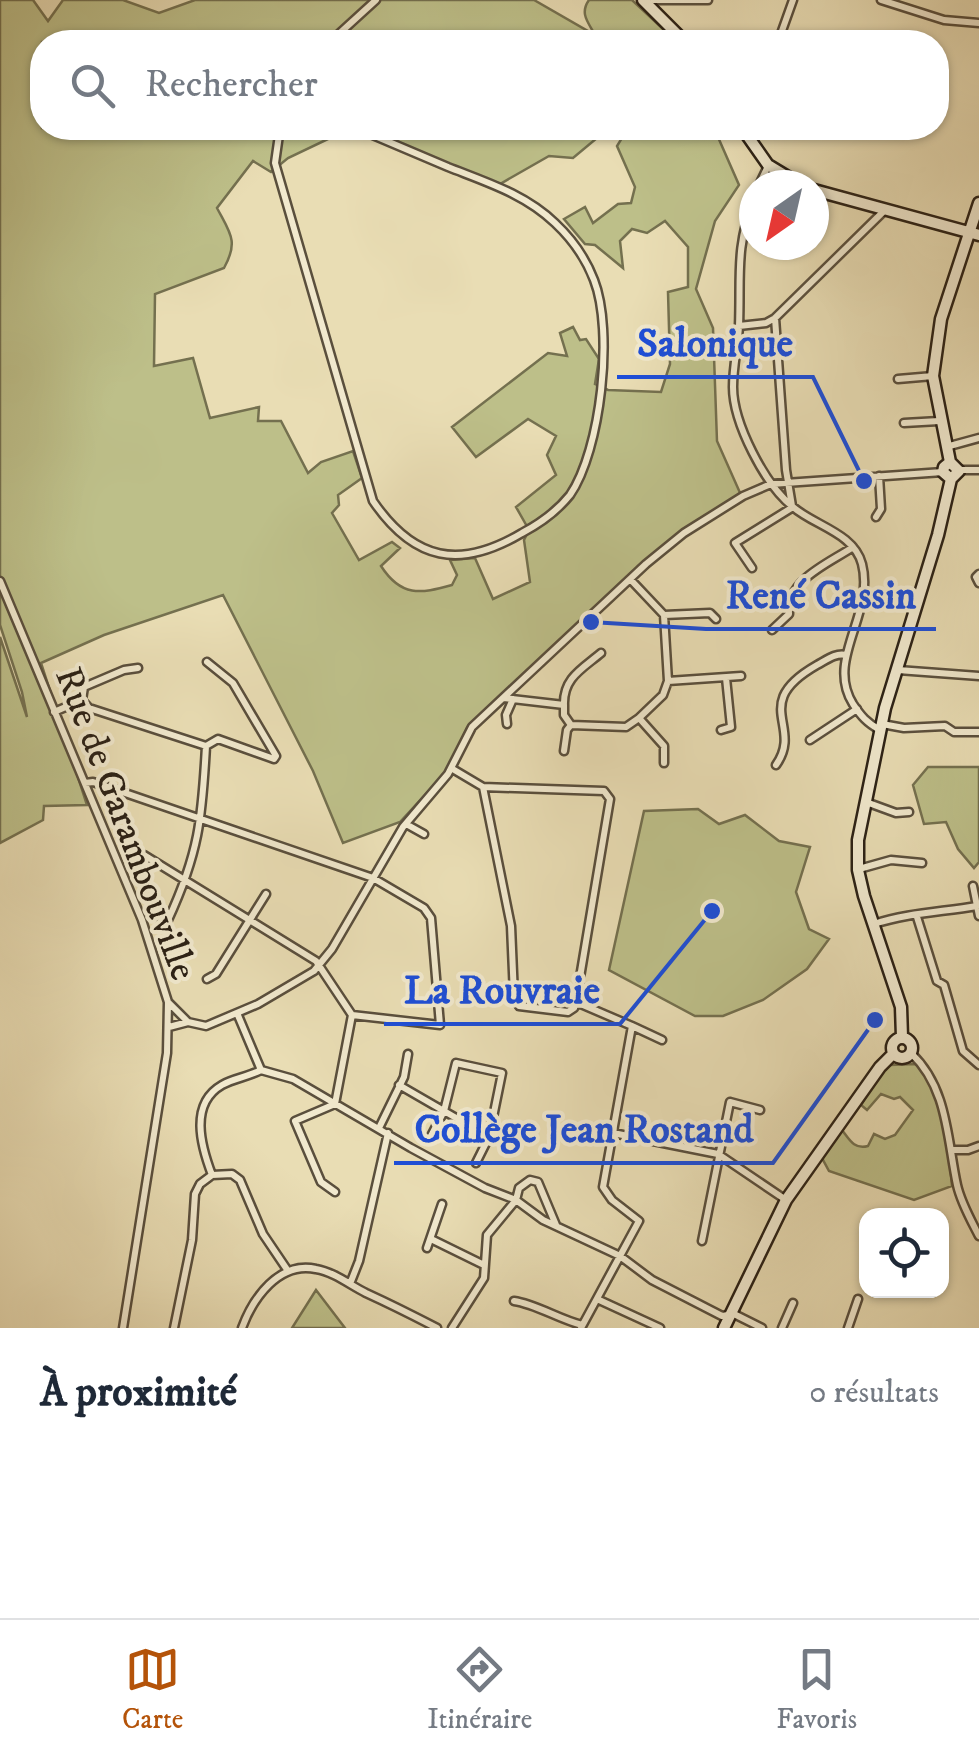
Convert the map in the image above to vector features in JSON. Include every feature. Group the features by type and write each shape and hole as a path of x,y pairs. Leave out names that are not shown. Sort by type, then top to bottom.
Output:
{"street":[{"path":"343,30 376,0"},
{"path":"643,0 656,4 708,0"},
{"path":"782,30 793,0"},
{"path":"881,0 944,20 979,24"},
{"path":"656,4 676,30"},
{"path":"278,140 275,164 373,500 390,526 431,551 458,557 496,549 532,527 569,496 595,436 604,338 594,280 570,240 532,204 385,140"},
{"path":"750,140 776,170"},
{"path":"766,170 768,165"},
{"path":"829,194 974,233"},
{"path":"902,1037 901,1006 858,870 858,840 880,726 938,535 951,471 932,376 941,318 974,233 979,203"},
{"path":"739,326 775,318 886,209"},
{"path":"739,255 739,326 733,390 738,417 771,484 793,507 853,547 862,566 864,591 859,622 846,654 842,682 865,721 880,726 945,726 954,732 979,732"},
{"path":"775,318 793,507"},
{"path":"898,379 932,376"},
{"path":"904,423 939,421"},
{"path":"946,447 979,438"},
{"path":"169,1027 188,1022 206,1026 238,1013 292,986 320,965 406,824 452,768 472,727 684,533 771,484 979,470"},
{"path":"876,517 881,509 879,476"},
{"path":"752,568 735,542 793,507"},
{"path":"772,630 790,614 788,600 795,586 853,547"},
{"path":"979,574 979,583"},
{"path":"571,725 626,728 663,695 668,681 664,615 630,579"},
{"name":"Rue de Garambouville","path":"0,581 142,920 168,1002 169,1027 123,1328"},
{"path":"664,615 710,613 716,618"},
{"path":"571,725 564,714 564,689 600,653"},
{"path":"776,765 784,754 780,704 784,692 823,661 846,654"},
{"path":"82,700 89,708 206,746 218,739 274,759 276,756 233,683 207,662"},
{"path":"82,700 84,688 138,668"},
{"path":"897,670 979,676"},
{"path":"668,681 741,676"},
{"path":"721,730 731,728 726,678"},
{"path":"502,698 564,704"},
{"path":"54,712 82,700"},
{"path":"507,724 506,715 513,700"},
{"path":"810,740 857,710"},
{"path":"639,718 664,746 664,763"},
{"path":"564,751 571,725"},
{"path":"245,750 265,739"},
{"path":"160,924 168,920 186,881 202,819 206,746"},
{"path":"452,768 483,787 608,794 576,1002 568,1012 518,1006 514,996 510,926 483,787"},
{"path":"85,783 93,782 373,878 430,914 440,1025 352,1015"},
{"path":"865,802 889,808 896,814 910,812"},
{"path":"406,824 424,834"},
{"path":"136,856 144,856 320,965 352,1015 335,1104"},
{"path":"858,870 892,860 922,863"},
{"path":"973,886 979,916"},
{"path":"207,979 216,974 266,894"},
{"path":"874,924 900,916 918,917 976,906"},
{"path":"918,917 937,981 944,985 962,1051 979,1065"},
{"path":"168,1002 188,1022"},
{"path":"576,1002 662,1040"},
{"path":"238,1013 261,1070"},
{"path":"514,1301 581,1326 639,1221 612,1200 603,1187 632,1026"},
{"path":"902,1037 912,1043 911,1053 932,1080 943,1107 958,1186 979,1236"},
{"path":"894,1054 893,1044 902,1037"},
{"path":"894,1054 902,1058 911,1053"},
{"path":"379,1128 399,1086 408,1054"},
{"path":"724,1328 786,1200 880,1067 894,1054"},
{"path":"430,1138 444,1111 456,1063 502,1073 489,1137 476,1163"},
{"path":"212,1174 201,1134 204,1106 221,1086 261,1070 293,1079 485,1188 516,1200 556,1227 620,1256 652,1280 724,1317 730,1315 762,1328"},
{"path":"399,1086 489,1137"},
{"path":"702,1242 732,1089"},
{"path":"730,1102 760,1110"},
{"path":"335,1104 294,1121 322,1182 335,1192"},
{"path":"583,1127 718,1154 786,1200"},
{"path":"350,1284 360,1261 388,1133"},
{"path":"952,1150 979,1146"},
{"path":"174,1328 192,1240 195,1194 212,1174 232,1174 240,1180 263,1234 288,1272"},
{"path":"452,1328 484,1278 487,1234 516,1200 519,1188 530,1180 538,1182 556,1227"},
{"path":"442,1204 429,1243 484,1266"},
{"path":"242,1328 257,1297 288,1272 317,1269 437,1328"},
{"path":"597,1299 660,1328"},
{"path":"848,1328 858,1299"},
{"path":"782,1328 792,1303"}],"green space":[{"path":"0,0 33,0 48,21 63,0 123,0 159,13 195,0 534,0 586,30 30,30 30,140 326,140 288,158 271,172 253,161 217,208 229,231 229,259 224,268 155,294 154,366 193,358 210,418 259,407 258,421 281,421 308,473 321,462 353,451 362,478 338,495 339,505 332,513 359,560 392,542 400,548 381,566 396,583 412,590 452,585 457,575 450,560 475,558 493,599 530,582 524,540 529,530 516,507 556,475 547,455 556,436 528,419 476,457 452,427 548,353 567,356 560,333 573,327 580,340 586,339 599,359 595,384 608,390 661,392 670,364 668,292 688,287 688,247 665,221 647,233 632,229 620,241 623,268 595,245 585,244 564,219 585,207 593,223 618,204 631,203 635,187 617,146 621,140 719,140 739,185 715,221 696,289 713,328 717,441 741,495 661,548 467,728 446,772 400,822 343,843 313,771 223,595 104,635 41,663 87,805 44,806 43,820 0,843 0,637 27,717 0,625"},
{"path":"589,0 632,0 664,30 592,30 585,14"},
{"path":"384,140 595,140 573,158 549,156 500,184"},
{"path":"928,767 979,767 979,862 974,868 958,849 946,822 924,824 913,785"},
{"path":"698,809 719,824 745,815 779,841 810,847 796,892 809,929 829,939 807,969 763,1000 723,1016 695,1016 609,970 644,811"},
{"path":"915,1064 933,1087 939,1103 952,1186 914,1200 829,1171 822,1158 842,1130 859,1146 868,1146 874,1134 885,1139 895,1135 913,1110 900,1097 881,1094 867,1110 861,1105 881,1071 890,1065"},
{"path":"316,1290 345,1328 292,1328"}],"place":[{"name":"Salonique","path":"864,481"},
{"name":"René Cassin","path":"591,622"},
{"name":"La Rouvraie","path":"712,911"},
{"name":"Collège Jean Rostand","path":"875,1020"}]}
